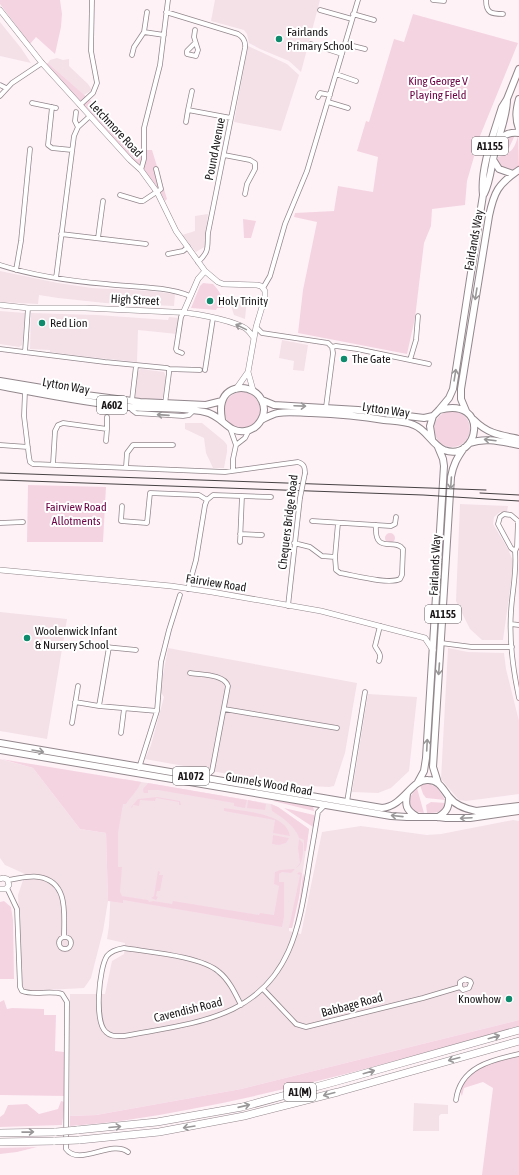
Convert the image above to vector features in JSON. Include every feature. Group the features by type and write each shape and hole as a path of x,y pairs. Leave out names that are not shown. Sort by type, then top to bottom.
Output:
{"highway":[{"name":"A1(M)","path":"0,1133 56,1132 149,1123 242,1107 319,1087 519,1030"},
{"name":"A1(M)","path":"0,1142 55,1142 159,1132 244,1116 338,1092 519,1041"}],"main road":[{"name":"Fairlands Way","path":"483,195 488,187 508,99 519,69"},
{"name":"Fairlands Way","path":"439,410 449,398 453,389 483,195 482,186 489,150 502,107 508,99"},
{"name":"A1155","path":"519,99 516,113 516,122 519,129"},
{"name":"A1155","path":"498,141 511,132 519,133"},
{"name":"A1155","path":"494,161 499,169 513,174"},
{"name":"Fairlands Way","path":"466,411 461,399 461,389 489,216 493,198 497,189 519,170"},
{"name":"Lytton Way","path":"0,381 112,399 206,406 222,401 227,393 236,388"},
{"name":"Lytton Way","path":"0,386 130,407 208,413 222,420 230,428"},
{"path":"236,388 253,390 262,400 263,412 261,420"},
{"name":"Lytton Way","path":"262,400 274,405 326,407 420,418 433,416"},
{"path":"222,401 222,420"},
{"path":"432,439 430,426 433,416 439,410 453,408 466,411 484,430 519,439"},
{"name":"Lytton Way","path":"248,430 255,427 261,420 271,415 280,413 331,414 413,424 432,439 438,447"},
{"path":"438,447 454,452 464,448 473,438 475,431 472,419"},
{"path":"230,428 241,431 248,430"},
{"path":"469,443 488,439 519,445"},
{"name":"Fairlands Way","path":"418,782 424,771 426,758 444,466 438,447"},
{"name":"Fairlands Way","path":"438,783 433,767 452,472 455,460 464,448"},
{"name":"Gunnels Wood Road","path":"0,743 139,768 382,808 388,808 396,804 418,782"},
{"name":"Gunnels Wood Road","path":"0,750 391,816 470,818 519,811"},
{"path":"418,782 428,780 438,783 449,797 464,808 476,811 519,806"},
{"path":"407,794 405,802 408,810 416,816"},
{"path":"438,817 447,809 449,797"}],"street":[{"path":"80,105 92,93 97,83 91,51 92,0"},
{"path":"141,170 144,159 144,128 157,77 168,0"},
{"path":"253,390 248,372 256,327 265,293 263,288 270,276 285,224 307,171 358,0"},
{"path":"433,0 444,1"},
{"path":"486,0 486,6 489,12 493,14 503,14"},
{"path":"320,10 352,19"},
{"name":"Letchmore Road","path":"0,11 42,63 141,170 157,192 176,231 205,271 218,282 223,284 257,285 263,288"},
{"path":"132,55 134,47 144,32 147,12"},
{"path":"166,12 197,22 194,36 195,43"},
{"path":"354,14 374,20"},
{"name":"Pound Avenue","path":"197,22 239,34 245,43 208,233 208,249 204,257 198,262"},
{"path":"144,32 164,35"},
{"path":"311,44 342,54"},
{"path":"345,44 365,49"},
{"path":"0,96 6,88 24,74 42,63"},
{"path":"336,74 356,81"},
{"path":"0,85 6,88"},
{"path":"186,122 192,91"},
{"path":"318,97 320,92 330,95"},
{"path":"328,102 348,108"},
{"path":"32,103 54,107 48,145 52,148 72,150"},
{"path":"188,110 231,118"},
{"path":"76,112 75,121 78,126"},
{"path":"56,278 74,136 78,126 90,116"},
{"path":"16,270 21,241 30,149"},
{"path":"224,155 250,160 255,163 255,169 247,184 245,194"},
{"path":"120,195 143,201 157,192 161,189 156,169"},
{"path":"98,238 103,201"},
{"path":"61,234 146,244"},
{"path":"168,254 183,251 188,247"},
{"path":"0,265 16,270 56,278 87,283 170,290 190,296"},
{"path":"182,353 176,349 179,324 190,296 200,276 205,271"},
{"name":"High Street","path":"0,305 28,308 86,308 173,312 184,311 192,314 225,320 242,326 248,330 254,338"},
{"path":"25,352 28,308"},
{"path":"410,360 416,340 418,316"},
{"path":"0,349 136,366 202,370 213,318"},
{"path":"256,327 262,333 328,343 332,347 333,353 326,407"},
{"path":"254,338 262,333"},
{"path":"332,347 336,346 357,349 429,364"},
{"path":"132,400 136,366"},
{"path":"165,404 169,369"},
{"path":"236,388 248,372"},
{"path":"25,391 24,416 31,463 233,471 233,459 236,445 230,428"},
{"path":"132,410 136,413 183,416 189,415 193,411"},
{"path":"106,441 107,417"},
{"path":"53,464 55,431 59,424 62,423 107,429"},
{"path":"236,445 244,438 248,430"},
{"path":"0,445 28,447"},
{"path":"126,467 127,453 133,445 173,445"},
{"name":"Chequers Bridge Road","path":"233,471 298,462 304,466 305,473 294,544 288,606"},
{"path":"122,506 121,521 147,523 150,493 199,495 207,500"},
{"path":"188,589 196,560 207,500 213,495 271,497"},
{"path":"240,542 242,496"},
{"path":"515,551 511,548 498,524 500,517 504,514 511,515 518,521 511,624 515,676 519,698"},
{"path":"312,521 392,526 396,523 396,517"},
{"path":"0,523 23,522"},
{"path":"338,523 335,557 336,570 382,580 400,580 402,576 403,549 398,545 386,545 381,542 376,535 376,525"},
{"path":"240,534 262,535"},
{"path":"294,544 310,547 322,556 335,557"},
{"name":"Fairview Road","path":"0,570 188,589 321,611 425,638"},
{"path":"139,768 157,711 161,662 180,595"},
{"path":"511,624 519,625"},
{"path":"379,661 381,656 375,646 380,626"},
{"path":"433,650 425,638 434,630"},
{"path":"441,644 472,647 512,647"},
{"path":"85,645 136,650"},
{"path":"99,706 109,647"},
{"path":"190,673 218,678 228,686 212,771 204,778"},
{"path":"72,723 78,686"},
{"path":"347,802 365,692"},
{"path":"76,702 99,706 157,711"},
{"path":"120,733 124,708"},
{"path":"224,709 337,728"},
{"path":"212,771 218,781"},
{"path":"312,802 318,812 326,804"},
{"name":"Cavendish Road","path":"241,1005 227,980 218,971 211,966 196,960 124,948 114,951 106,957 99,996 100,1017 102,1026 106,1032 114,1036 145,1032 211,1017 241,1005 263,989 276,974 291,948 305,894 318,812"},
{"path":"0,879 3,878 8,880 38,876 50,880 59,888 63,899 64,937"},
{"path":"8,880 9,885 3,890 17,908 20,987 22,991 29,993 55,992 62,994 67,1002 66,1149 70,1153 80,1155 117,1148 123,1148 128,1152"},
{"name":"Babbage Road","path":"263,989 296,1024 306,1027 423,998 460,986"},
{"path":"456,1100 458,1089 462,1080 469,1073 479,1066 519,1054"}],"shaded area":[{"name":"Fairlands Primary School","path":"215,0 320,0 301,72 289,61 249,43 247,34 244,30 211,21"},
{"path":"0,22 21,48 31,63 0,56"},
{"name":"Fairlands Primary School","path":"248,46 287,64 299,75 281,131 234,122"},
{"path":"57,58 63,60 69,59 69,66 88,84 92,90 84,95 48,63 50,60"},
{"path":"208,214 206,246 196,252 182,235 195,231 195,216"},
{"path":"0,271 58,283 92,288 175,294 174,306 105,303 39,295 38,304 0,302"},
{"path":"229,299 247,299 245,319 234,315"},
{"path":"0,311 25,313 23,340 22,345 19,347 0,344"},
{"path":"31,313 97,315 168,320 169,317 179,318 177,334 138,330 137,362 50,352 50,350 30,349"},
{"path":"282,340 308,345 304,371 293,370 294,361 279,358"},
{"path":"141,369 164,372 166,377 163,397 161,400 135,398 138,371"},
{"path":"185,423 202,423 224,441 227,445 227,452 224,468 213,468 206,453 204,438 185,429"},
{"path":"460,504 508,506 507,512 500,512 494,517 493,524 508,549 513,561 503,640 482,640 470,629 456,601"},
{"path":"0,612 67,619 47,739 0,731"},
{"path":"168,648 357,683 345,753 334,786 289,785 145,759 151,745 164,697 160,691"},
{"path":"448,648 468,652 504,653 506,669 519,721 519,794 466,801 459,800 441,779"},
{"path":"368,694 417,697 409,771 391,788 378,793 352,792"},
{"path":"0,759 33,768 80,829 106,833 108,901 103,931 91,978 84,988 28,991 24,990 22,987 18,895 25,874 5,865 0,858"},
{"path":"124,779 271,804 278,807 309,829 299,897 292,928 289,928 289,931 301,934 322,832 361,826 427,835 441,834 513,820 519,821 519,1020 241,1089 96,1115 70,1116 70,994 105,994 112,961 124,954 125,943 107,939 113,845"},
{"path":"414,1103 448,1105 448,1114 441,1114 439,1116 439,1131 413,1131"}],"green space":[{"path":"0,0 60,0 62,14 61,27 55,54 36,37 30,44 0,4"},
{"name":"King George V Playing Field","path":"413,14 518,43 480,136 467,181 465,205 432,209 431,226 424,243 415,318 407,354 298,333 303,290 317,222 294,217 295,213 334,211 338,186 373,192 378,157 357,151 366,121 369,122 394,39 404,42"},
{"path":"48,63 90,100 140,150 152,150 167,199 165,201 148,175 134,162 46,64"},
{"path":"515,135 509,148 499,152 503,140 507,137"},
{"path":"518,136 519,167 509,171 499,165 498,157 512,150"},
{"path":"243,219 256,221 251,238 244,238"},
{"path":"203,283 213,284 215,286 222,298 224,308 217,308 216,310 191,308 200,286"},
{"path":"245,392 255,397 259,403 259,417 255,423 249,427 239,428 229,423 225,417 224,407 229,397 235,393"},
{"path":"456,411 465,416 469,422 469,436 465,442 456,447 448,447 439,442 435,436 434,425 439,416 445,412"},
{"name":"Fairview Road Allotments","path":"28,485 106,487 103,542 27,542"},
{"path":"388,533 392,533 394,534 394,542 388,543 385,540 385,536"},
{"path":"1,759 141,782 138,789 126,804 123,804 118,833 118,867 122,867 120,892 122,896 148,900 149,902 153,901 172,904 173,901 259,915 260,913 274,915 279,886 274,884 275,872 280,870 295,869 291,873 282,872 279,874 279,882 284,882 284,917 282,927 123,900 123,903 108,901 106,833 80,829 33,768"},
{"path":"148,783 247,800 245,808 234,806 234,803 158,790 148,790 148,793 144,793 143,789"},
{"path":"428,783 438,788 445,800 426,798 420,785"},
{"path":"417,788 424,813 413,810 409,804 409,800 413,792"},
{"path":"157,797 180,801 181,805 179,805 179,802 156,798 155,801 140,800 139,806 133,805 132,808 131,807 138,799"},
{"path":"279,799 313,806 314,811 273,801"},
{"path":"248,800 266,804 265,810 247,808"},
{"path":"431,802 446,803 441,811 427,813 426,805"},
{"path":"271,804 278,807 309,829 306,851 304,851 304,840 299,838 295,830 288,823 272,811"},
{"path":"224,808 263,814 273,818 281,822 287,828 290,836 273,833 275,820 224,811"},
{"path":"284,808 314,815 315,818 313,827"},
{"path":"273,835 289,838 286,843 279,845 272,844"},
{"path":"299,839 303,843 302,860 300,863 298,848"},
{"path":"158,871 160,872 159,875 163,875 160,891 157,891 156,896 158,897 156,900 151,898 154,896"},
{"path":"299,872 302,873 299,897 292,928 289,928 300,875 297,874"},
{"path":"303,873 303,892 300,909 294,928 300,898"},
{"path":"4,901 11,907 13,920 14,979 0,979 0,902"},
{"path":"4,1000 7,1009 44,1009 44,1015 56,1015 55,1051 64,1052 65,1096 0,1095 0,1002"},
{"path":"519,1020 519,1026 373,1067 275,1091 177,1112 120,1121 70,1126 70,1116 96,1115 241,1089"},
{"path":"519,1055 519,1175 482,1175 493,1088 483,1082 464,1088 462,1096 460,1088 471,1073 483,1066"},
{"path":"61,1101 65,1102 62,1125 0,1127 0,1117 4,1114 8,1105 27,1104 39,1114 58,1109"},
{"path":"37,1147 17,1152 0,1154 0,1148"}],"railway":[{"path":"0,473 486,490"},
{"path":"0,480 423,495 519,501"},
{"path":"480,493 519,495"}],"place":[{"name":"Fairlands Primary School","path":"279,39"},
{"name":"Holy Trinity","path":"210,301"},
{"name":"Red Lion","path":"42,323"},
{"name":"The Gate","path":"344,359"},
{"name":"Woolenwick Infant & Nursery School","path":"27,638"},
{"name":"Knowhow","path":"509,999"}]}
